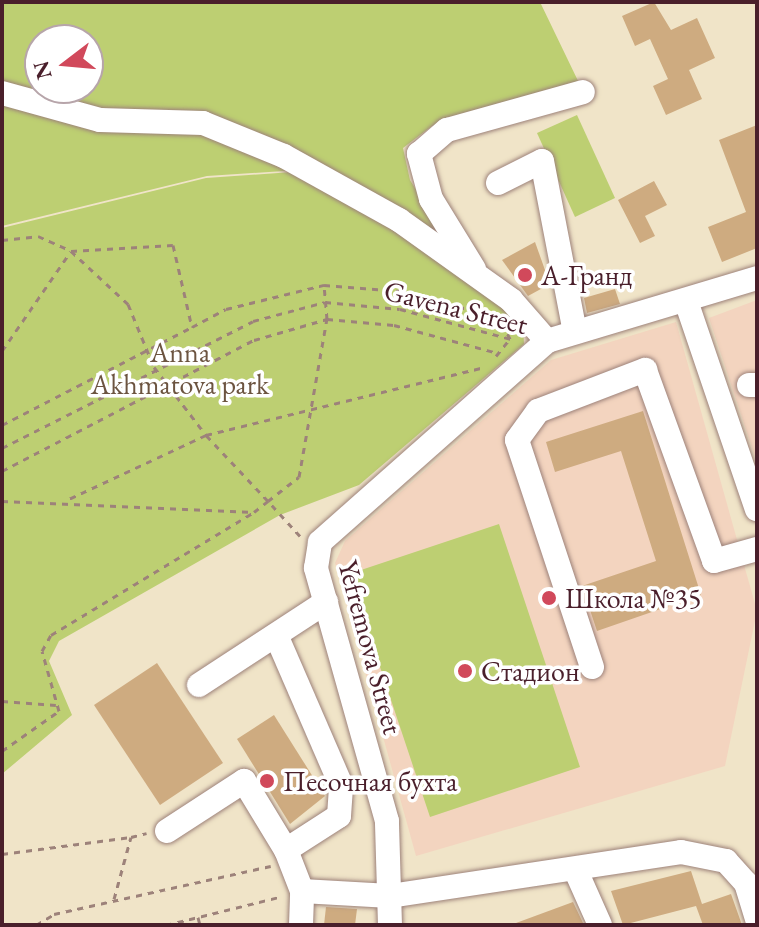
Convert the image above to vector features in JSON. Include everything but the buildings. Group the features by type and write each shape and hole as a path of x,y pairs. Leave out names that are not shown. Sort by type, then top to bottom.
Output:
{"street":[{"path":"479,278 431,199 419,154 447,130 583,92"},
{"path":"2,93 100,120 203,123 284,156 399,220 479,278 542,345 575,332 757,278"},
{"path":"498,183 542,161 575,332"},
{"path":"686,301 757,509"},
{"name":"Yefremova Street","path":"390,925 387,821 326,602 316,555 326,531 542,345"},
{"path":"592,667 517,440 538,411 645,370 714,561 757,549"},
{"path":"199,685 326,602"},
{"path":"276,635 343,801 339,816 288,856"},
{"path":"167,831 244,781 288,856 302,891 301,925"},
{"path":"302,891 390,896 458,890 549,866 576,871 608,859 681,852 726,861 746,883 757,920"},
{"path":"576,871 600,925"}],"path":[{"path":"2,240 38,236 71,251 128,304 154,367 167,385 206,435 316,555"},
{"path":"71,251 173,245 192,327"},
{"path":"2,351 71,251"},
{"path":"2,751 53,716 56,705 42,651 51,635 254,512 299,477 327,319 324,285"},
{"path":"2,425 226,309 324,285 400,291 500,317 510,339 488,366 206,435 67,500"},
{"name":"Gavena Street","path":"2,448 154,367 253,321 325,302 400,309 542,345"},
{"path":"2,471 254,340 327,319 394,325 498,353"},
{"path":"2,501 67,500 254,512"},
{"path":"2,701 56,705"},
{"path":"2,854 167,831"},
{"path":"113,901 131,837"},
{"path":"36,925 113,901 288,856"},
{"path":"166,925 302,891"},
{"path":"198,917 200,925"}],"shaded area":[{"path":"757,300 757,463 709,318"},
{"name":"Школа №35","path":"676,322 757,611 725,766 416,856 335,563 345,541 551,360"}],"green space":[{"path":"2,2 540,2 580,85 432,126 403,148 410,180 446,238 329,168 207,176 2,226"},
{"path":"577,115 615,198 575,217 537,133"},
{"name":"Anna Akhmatova park","path":"306,171 397,225 523,322 524,344 359,485 280,515 59,641 49,661 72,715 2,774 2,228 206,178"},
{"name":"Стадион","path":"499,524 580,767 430,817 349,574"}],"place":[{"name":"А-Гранд","path":"525,275"},
{"name":"Школа №35","path":"549,598"},
{"name":"Стадион","path":"465,671"},
{"name":"Песочная бухта","path":"267,781"}]}
